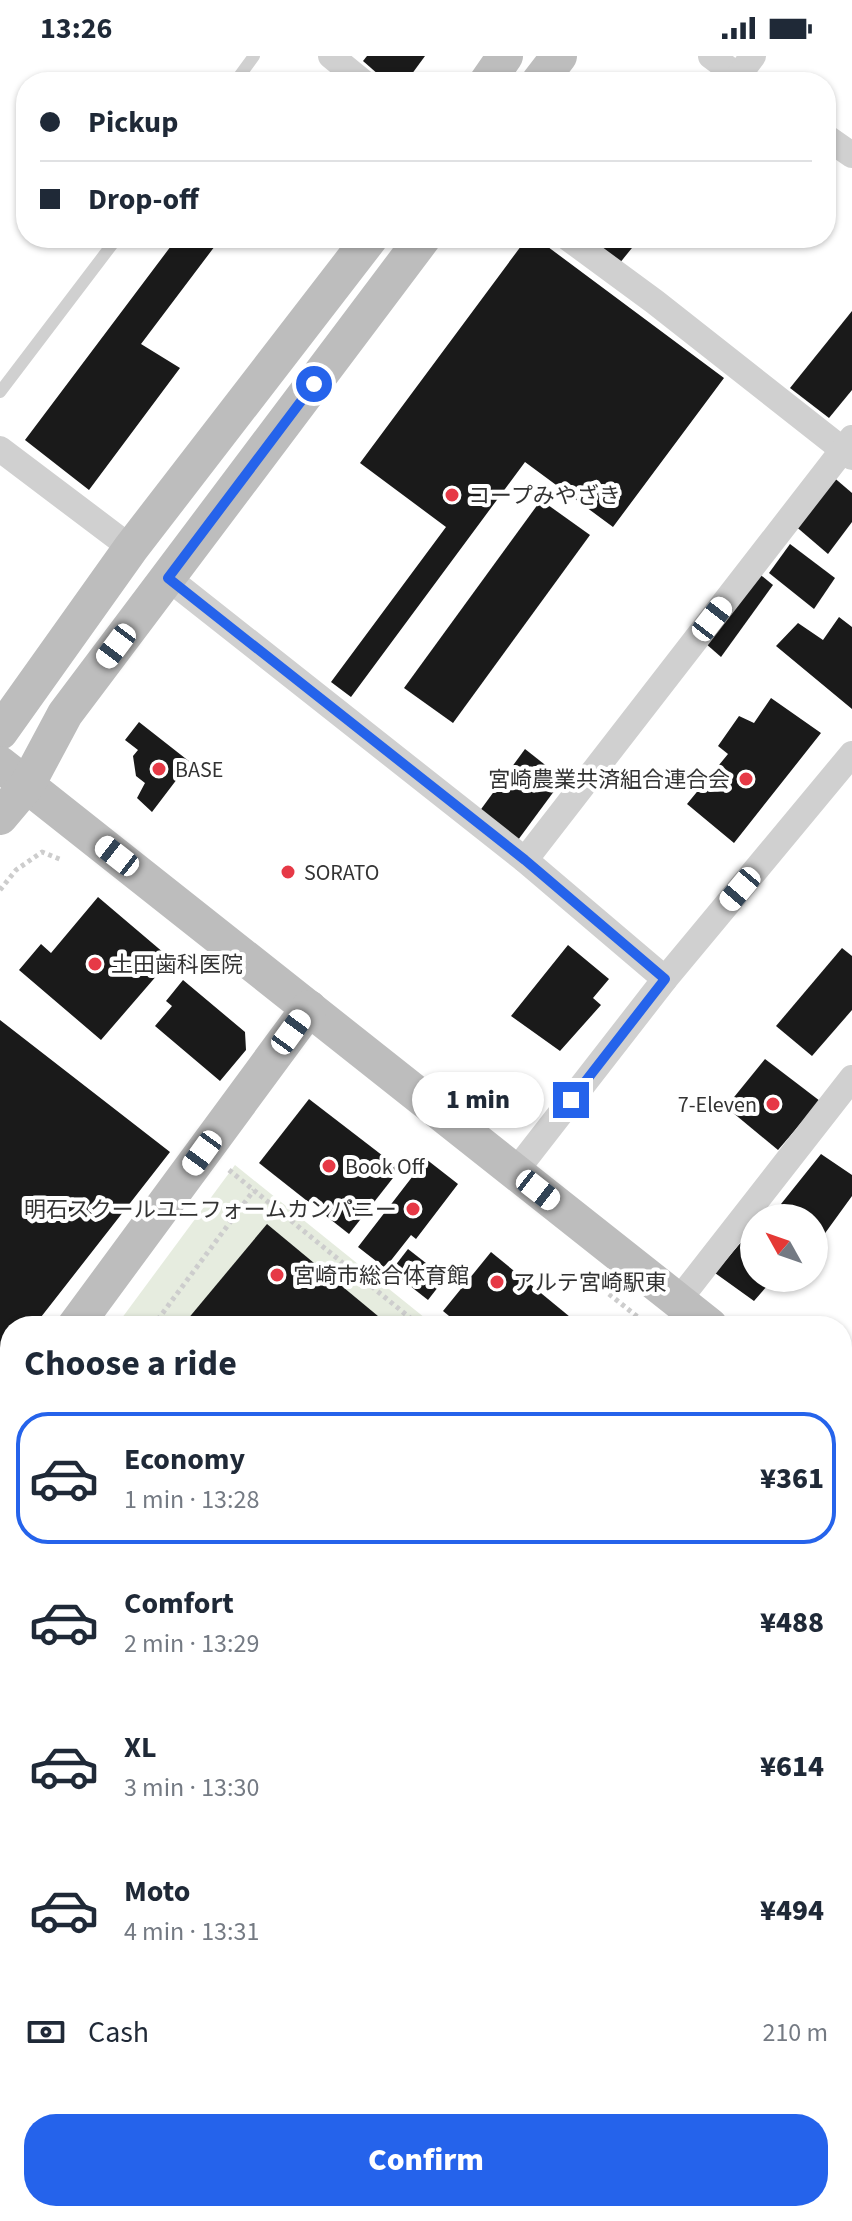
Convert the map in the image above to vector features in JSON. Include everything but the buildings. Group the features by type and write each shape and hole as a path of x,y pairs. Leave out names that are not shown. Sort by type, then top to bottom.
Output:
{"street":[{"path":"331,56 351,72"},
{"path":"547,72 559,56"},
{"path":"711,56 746,71"},
{"path":"0,732 131,548 362,248"},
{"path":"0,817 13,774 65,714 416,248"},
{"path":"525,860 849,449 582,248"},
{"path":"0,449 131,548"},
{"path":"168,578 525,860 665,979"},
{"path":"515,1172 665,979 852,754"},
{"path":"13,774 697,1316"},
{"path":"82,1316 309,1008"},
{"path":"678,1301 852,1078"}],"lane":[{"path":"0,392 109,248"}],"path":[{"path":"0,890 16,870 42,852 65,860"},
{"path":"222,1165 408,1316"},
{"path":"160,1316 254,1190"},
{"path":"599,1286 636,1316"}],"shaded area":[{"path":"235,1165 423,1316 123,1316"}],"place":[{"name":"コープみやざき","path":"452,495"},
{"name":"BASE","path":"159,769"},
{"name":"宮崎農業共済組合連合会","path":"746,779"},
{"name":"SORATO","path":"288,872"},
{"name":"土田歯科医院","path":"95,964"},
{"name":"7-Eleven","path":"773,1104"},
{"name":"Book Off","path":"329,1166"},
{"name":"明石スクールユニフォームカンパニー","path":"413,1209"},
{"name":"宮崎市総合体育館","path":"277,1275"},
{"name":"アルテ宮崎駅東","path":"497,1282"}],"route":[{"path":"314,384 168,578 525,860 665,979 571,1100"}]}
